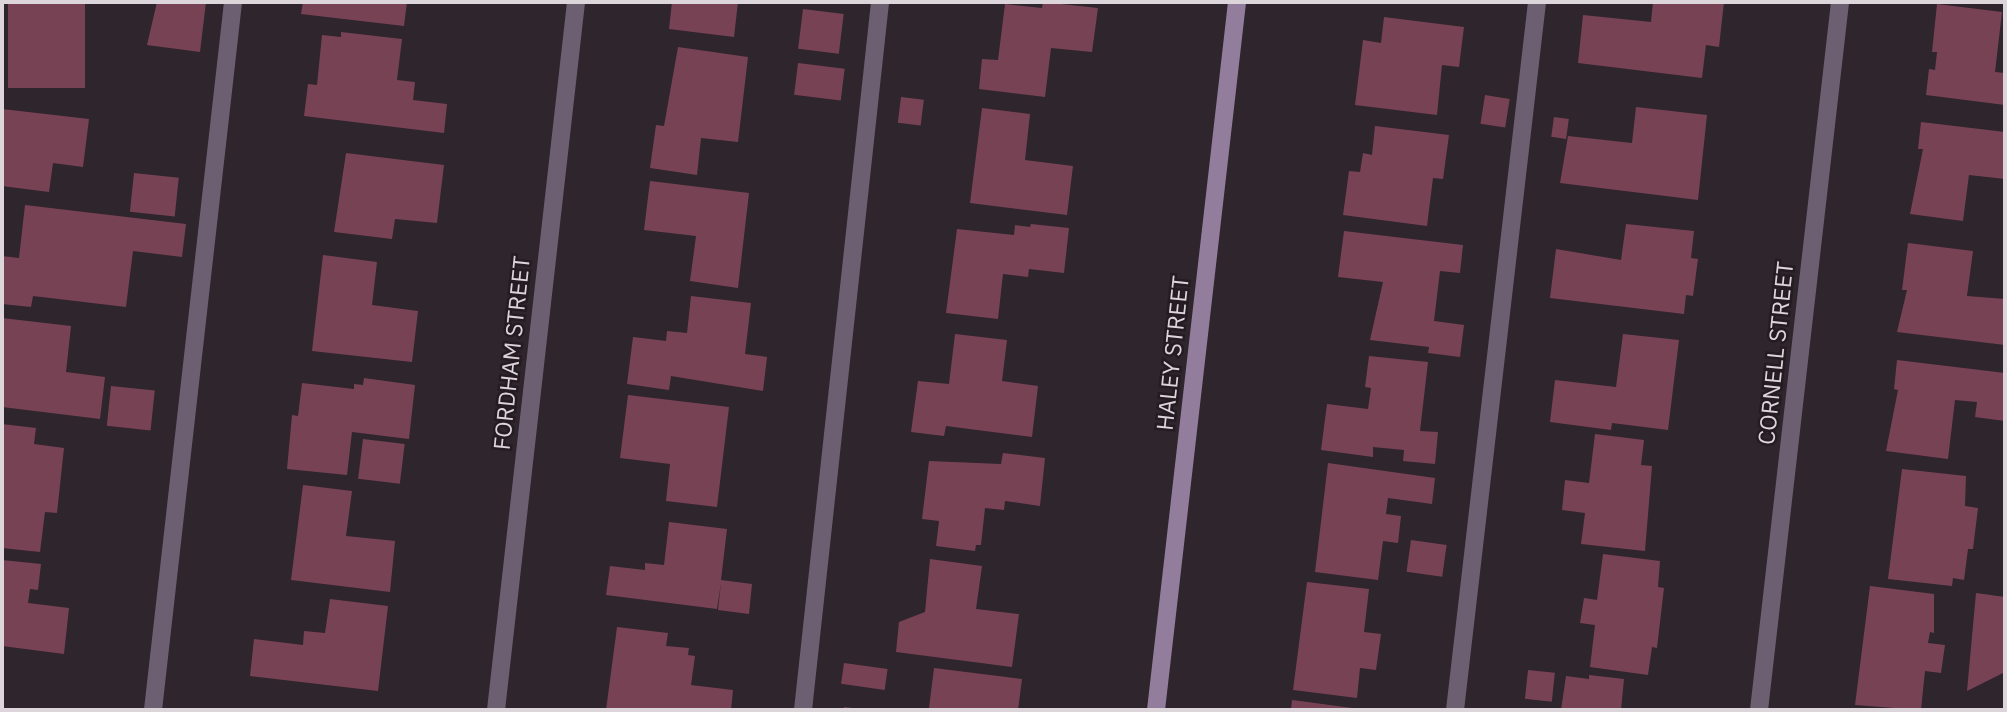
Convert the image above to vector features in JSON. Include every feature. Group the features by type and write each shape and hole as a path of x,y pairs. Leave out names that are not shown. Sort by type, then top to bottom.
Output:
{"street":[{"path":"153,710 233,2"},
{"name":"FORDHAM STREET","path":"496,710 576,2"},
{"path":"803,710 880,2"},
{"name":"HALEY STREET","path":"1156,710 1237,2"},
{"path":"1455,710 1537,2"},
{"name":"CORNELL STREET","path":"1759,710 1840,2"}],"building":[{"path":"8,2 85,2 85,88 8,88"},
{"path":"157,2 206,2 200,52 147,45"},
{"path":"303,2 407,2 404,26 301,14"},
{"path":"672,2 738,2 734,37 669,29"},
{"path":"1043,2 1098,8 1092,52 1051,48 1045,97 979,89 982,59 998,60 1005,4 1042,8"},
{"path":"1653,2 1724,2 1719,47 1706,45 1702,78 1578,63 1583,15 1651,22"},
{"path":"1937,4 2002,12 1995,72 2005,73 2005,105 1926,95 1929,69 1935,70 1937,52 1932,52"},
{"path":"803,9 844,14 839,54 798,49"},
{"path":"1384,17 1464,27 1459,67 1442,65 1437,115 1355,105 1363,40 1381,43"},
{"path":"341,32 402,39 397,80 415,82 413,100 447,104 444,133 304,116 308,84 317,85 322,35 341,37"},
{"path":"678,47 748,57 738,142 701,138 697,175 650,168 656,125 664,126"},
{"path":"798,63 845,69 841,100 794,95"},
{"path":"1485,95 1510,99 1505,128 1480,124"},
{"path":"901,97 924,100 921,126 898,123"},
{"path":"1636,107 1707,115 1698,200 1560,183 1568,136 1632,143"},
{"path":"982,108 1030,114 1025,160 1073,166 1067,215 970,203"},
{"path":"2,109 89,119 83,167 53,163 49,192 2,186"},
{"path":"1554,117 1569,119 1566,139 1551,137"},
{"path":"1921,122 2005,132 2005,179 1969,175 1963,221 1910,214 1923,149 1918,149"},
{"path":"1375,126 1449,135 1443,179 1433,178 1427,226 1343,215 1349,171 1360,172 1363,153 1372,155"},
{"path":"346,153 444,165 437,223 395,219 392,239 334,232"},
{"path":"134,173 179,178 175,216 130,212"},
{"path":"650,181 749,193 738,288 690,281 696,236 644,230"},
{"path":"25,205 186,224 182,257 133,251 126,307 33,296 31,307 2,304 2,256 19,258"},
{"path":"1031,224 1069,228 1064,273 1029,269 1028,277 1003,274 998,319 946,313 957,229 1014,235 1015,225 1030,227"},
{"path":"1626,224 1694,231 1691,258 1698,259 1693,296 1686,295 1684,314 1550,298 1556,249 1621,260"},
{"path":"1344,231 1463,245 1460,273 1440,271 1434,321 1464,325 1460,357 1428,353 1429,347 1370,340 1383,282 1338,277"},
{"path":"1908,243 1973,251 1967,296 2005,299 2005,345 1897,332 1907,290 1902,290"},
{"path":"323,255 377,262 372,305 418,311 412,362 312,351"},
{"path":"691,296 751,303 745,354 767,357 763,391 671,376 669,390 627,384 633,337 666,341 667,331 687,333"},
{"path":"2,318 71,326 66,372 105,377 100,419 2,407"},
{"path":"955,334 1007,340 1002,381 1038,386 1032,437 946,426 944,436 911,432 918,381 949,384"},
{"path":"1623,334 1679,340 1668,430 1612,423 1611,430 1550,422 1555,380 1616,387"},
{"path":"1369,356 1428,362 1420,431 1438,432 1435,464 1403,461 1404,450 1373,447 1373,457 1321,450 1327,404 1368,409 1371,388 1365,387"},
{"path":"1897,360 2005,373 2005,421 1975,417 1977,402 1955,400 1948,459 1886,451 1898,390 1894,389"},
{"path":"364,378 415,385 409,439 352,432 347,475 287,469 292,415 298,416 302,383 354,389 354,384 363,385"},
{"path":"111,386 155,391 151,430 107,426"},
{"path":"628,395 729,407 717,507 666,501 670,464 620,458"},
{"path":"2,424 36,428 34,444 64,448 57,513 45,512 40,552 2,548"},
{"path":"1595,434 1644,440 1641,465 1652,466 1645,551 1581,544 1585,513 1562,510 1565,480 1589,483"},
{"path":"363,439 405,444 400,484 358,479"},
{"path":"1003,453 1045,458 1040,506 1005,501 1004,510 985,508 981,545 976,545 975,551 936,546 939,521 922,519 929,461 1001,464"},
{"path":"1328,463 1435,478 1432,504 1388,498 1386,514 1401,516 1398,543 1383,541 1378,580 1315,572"},
{"path":"1902,469 1966,476 1965,506 1978,508 1973,549 1968,549 1964,580 1953,578 1952,586 1888,579"},
{"path":"303,485 352,491 346,536 395,541 390,592 291,580"},
{"path":"669,522 727,529 721,580 752,584 749,614 718,610 721,583 717,609 606,595 610,566 645,570 645,563 664,565"},
{"path":"1411,540 1447,545 1442,577 1407,572"},
{"path":"1603,554 1660,561 1658,587 1664,588 1657,648 1652,647 1648,675 1590,667 1595,625 1580,623 1584,598 1597,600"},
{"path":"930,559 982,566 976,609 1019,614 1012,667 896,652 899,622 925,612"},
{"path":"2,560 41,564 38,590 30,589 28,603 69,608 64,654 2,646"},
{"path":"1307,582 1369,589 1364,632 1381,634 1376,670 1360,668 1357,698 1293,690"},
{"path":"1870,586 1934,594 1934,633 1930,632 1928,643 1945,645 1941,673 1925,671 1921,710 1855,705"},
{"path":"1976,593 2005,597 2005,672 1967,691"},
{"path":"330,599 388,606 378,691 250,676 254,639 303,645 304,631 325,633"},
{"path":"617,627 668,633 666,646 689,648 688,655 695,656 691,685 733,690 731,710 606,710"},
{"path":"844,663 888,669 885,690 841,684"},
{"path":"934,668 1022,679 1018,710 929,708"},
{"path":"1528,670 1555,673 1552,702 1525,699"},
{"path":"1589,675 1624,679 1621,710 1561,710 1566,676 1589,679"},
{"path":"1292,700 1360,709 1360,710 1291,710"},
{"path":"844,707 861,709 861,710 844,710"}]}
